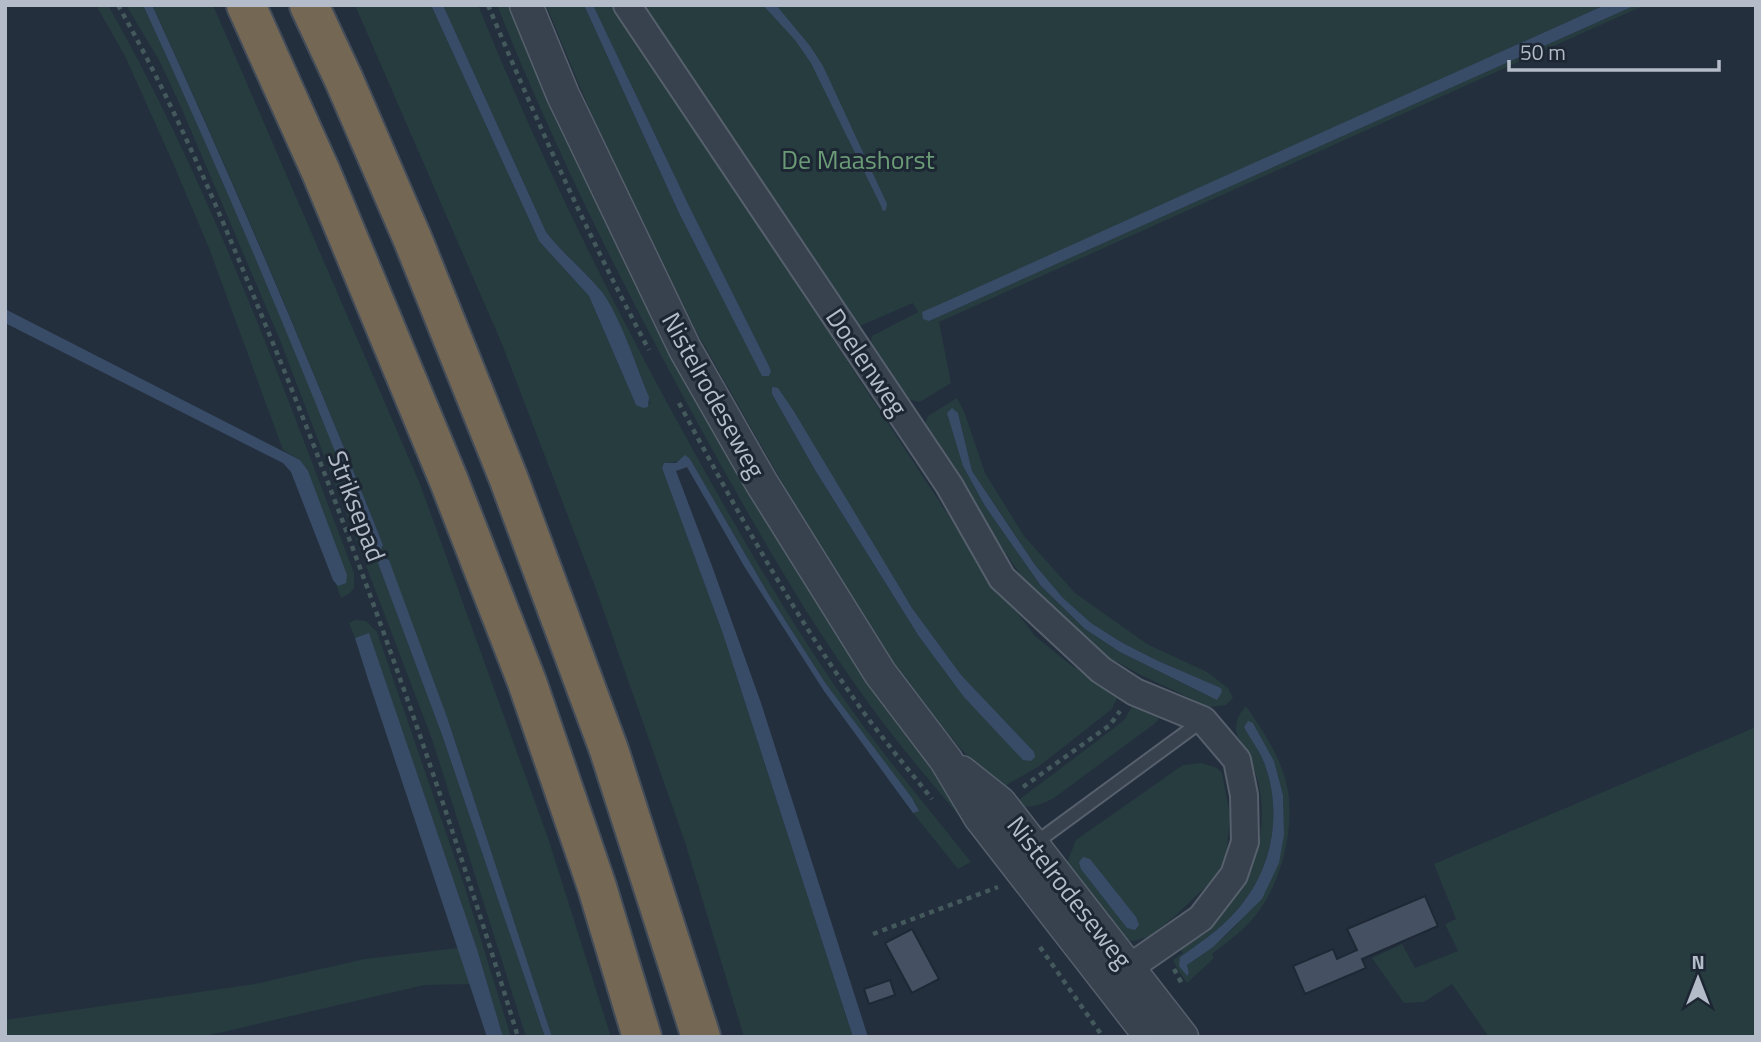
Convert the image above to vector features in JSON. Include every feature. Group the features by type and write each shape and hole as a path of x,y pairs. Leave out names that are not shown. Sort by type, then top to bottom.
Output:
{"highway":[{"path":"246,5 337,211 449,481 527,682 597,887 642,1037"},
{"path":"309,5 413,240 508,477 609,750 701,1037"}],"street":[{"name":"Nistelrodeseweg","path":"526,5 564,95 685,349 761,482 880,673 946,760 980,817 1023,852"},
{"name":"Doelenweg","path":"627,5 949,485 1002,578 1101,670 1135,692 1203,720 1237,760 1244,796 1245,842 1234,875 1201,918 1119,974"},
{"name":"Nistelrodeseweg","path":"946,760 1000,803 1054,915 1119,974 1182,1037"},
{"name":"Nistelrodeseweg","path":"1119,974 1151,1037"}],"lane":[{"path":"1023,852 1203,720"}],"path":[{"name":"Striksepad","path":"118,5 149,60 239,258 317,453 403,684 468,875 518,1037"},
{"path":"1000,803 1110,725 1135,692"},
{"path":"850,694 934,802"},
{"path":"873,934 999,886"}],"green space":[{"path":"96,5 108,5 145,73 242,284 354,573 354,588 341,598 300,460 283,450 209,248 125,56"},
{"path":"126,5 143,5 382,549 383,545 356,477 272,274 152,5 213,5 420,484 548,838 611,1037 552,1037 448,720 378,563 442,735 545,1037 526,1037 432,739 280,340 181,107 159,60"},
{"path":"355,5 431,5 539,241 589,296 636,405 650,404 629,347 607,301 596,285 546,232 443,5 478,5 527,121 581,235 638,348 731,517 799,631 851,709 971,862 958,869 913,813 918,811 916,804 826,684 769,595 690,459 664,463 662,468 723,634 853,1037 744,1037 685,842 597,592 502,344"},
{"path":"497,5 511,5 865,679 971,817 960,817 880,719 816,627 763,538 682,395 597,230 545,119"},
{"name":"De Maashorst","path":"546,5 584,5 679,213 763,376 771,371 769,366 593,5 1605,5 1141,215 929,321 1636,5 1645,5 939,322 951,383 920,402 903,398 869,351 872,336 918,312 913,303 832,338 987,574 1035,636 1072,666 1112,690 1117,698 1112,709 1038,767 1008,784 1002,791 960,748 885,652 791,498 696,331 598,130","holes":["772,387 912,608 960,675 1034,752 918,635 815,470 772,394"]},
{"path":"957,398 985,473 1024,536 1075,593 1147,644 1207,672 1228,688 1233,698 1226,705 1209,707 1141,675 1102,654 1033,593 922,431 928,416","holes":["958,413 972,471 1035,565 1063,598 1091,623 1156,660 1221,688 1211,697 1120,652 1085,629 1041,586 985,506 963,466"]},
{"path":"355,620 366,621 377,632 465,888 511,1037 503,1037 477,949 369,634 355,638 349,623"},
{"path":"1135,701 1158,710 1158,720 1054,798 1034,806 1012,805 1125,719"},
{"path":"1246,706 1269,742 1286,782 1289,818 1284,857 1270,893 1260,909 1245,927 1212,954 1214,958 1187,983 1173,960 1183,953 1178,946 1232,900 1253,864 1258,848 1262,816 1259,784 1236,730 1237,720","holes":["1253,723 1274,761 1283,795 1284,835 1237,924 1187,965 1187,976 1180,957 1215,931 1239,908 1263,869 1272,835 1273,799 1270,782 1263,760 1244,727"]},
{"path":"1756,727 1756,1037 1489,1037 1452,984 1424,1002 1404,1003 1372,958 1402,944 1415,968 1458,951 1445,924 1456,919 1434,864"},
{"path":"1202,763 1217,768 1222,773 1230,816 1226,857 1215,878 1149,937 1133,941 1119,938 1069,876 1067,863 1076,840 1183,765"},
{"path":"458,948 471,984 424,985 201,1037 5,1037 5,1020 255,984 365,959"}],"water":[{"path":"143,5 152,5 242,206 383,545 380,552 374,551 263,276"},
{"path":"431,5 443,5 546,232 609,302 649,397 648,407 636,405 589,296 539,241"},
{"path":"584,5 593,5 769,366 769,376 762,376 679,213"},
{"path":"763,5 776,5 823,66 887,204 886,210 883,211 811,63 795,40"},
{"path":"1605,5 1636,5 929,321 923,319 922,312"},
{"path":"5,309 300,460 308,471 347,575 346,583 338,586 333,580 291,472 283,463 5,323"},
{"path":"772,387 778,388 793,410 912,608 961,675 1034,752 1035,757 1031,761 1023,760 964,697 918,635 815,470 772,394"},
{"path":"952,408 958,413 972,471 1035,565 1063,598 1091,623 1121,642 1221,688 1222,692 1217,700 1120,652 1085,629 1041,586 985,506 963,466 947,413"},
{"path":"685,455 690,459 769,595 826,684 919,811 913,813 824,691 744,566 687,467 676,471 761,703 868,1037 853,1037 723,634 662,468 664,463 676,463"},
{"path":"382,558 389,560 448,720 552,1037 545,1037 442,735 378,563"},
{"path":"369,633 477,949 503,1037 487,1037 367,676 355,638"},
{"path":"1248,721 1253,723 1274,761 1283,795 1284,835 1279,863 1262,899 1213,947 1187,965 1187,976 1179,966 1180,957 1215,931 1239,908 1255,885 1268,852 1272,835 1273,799 1265,765 1244,727"},
{"path":"1083,857 1090,859 1136,917 1139,925 1135,930 1127,928 1081,869 1079,862"}],"building":[{"path":"1425,896 1438,926 1362,959 1366,968 1305,994 1293,966 1333,949 1337,959 1357,950 1347,929"},
{"path":"912,929 939,979 912,993 885,943"},
{"path":"890,980 895,995 869,1004 864,989"}]}
